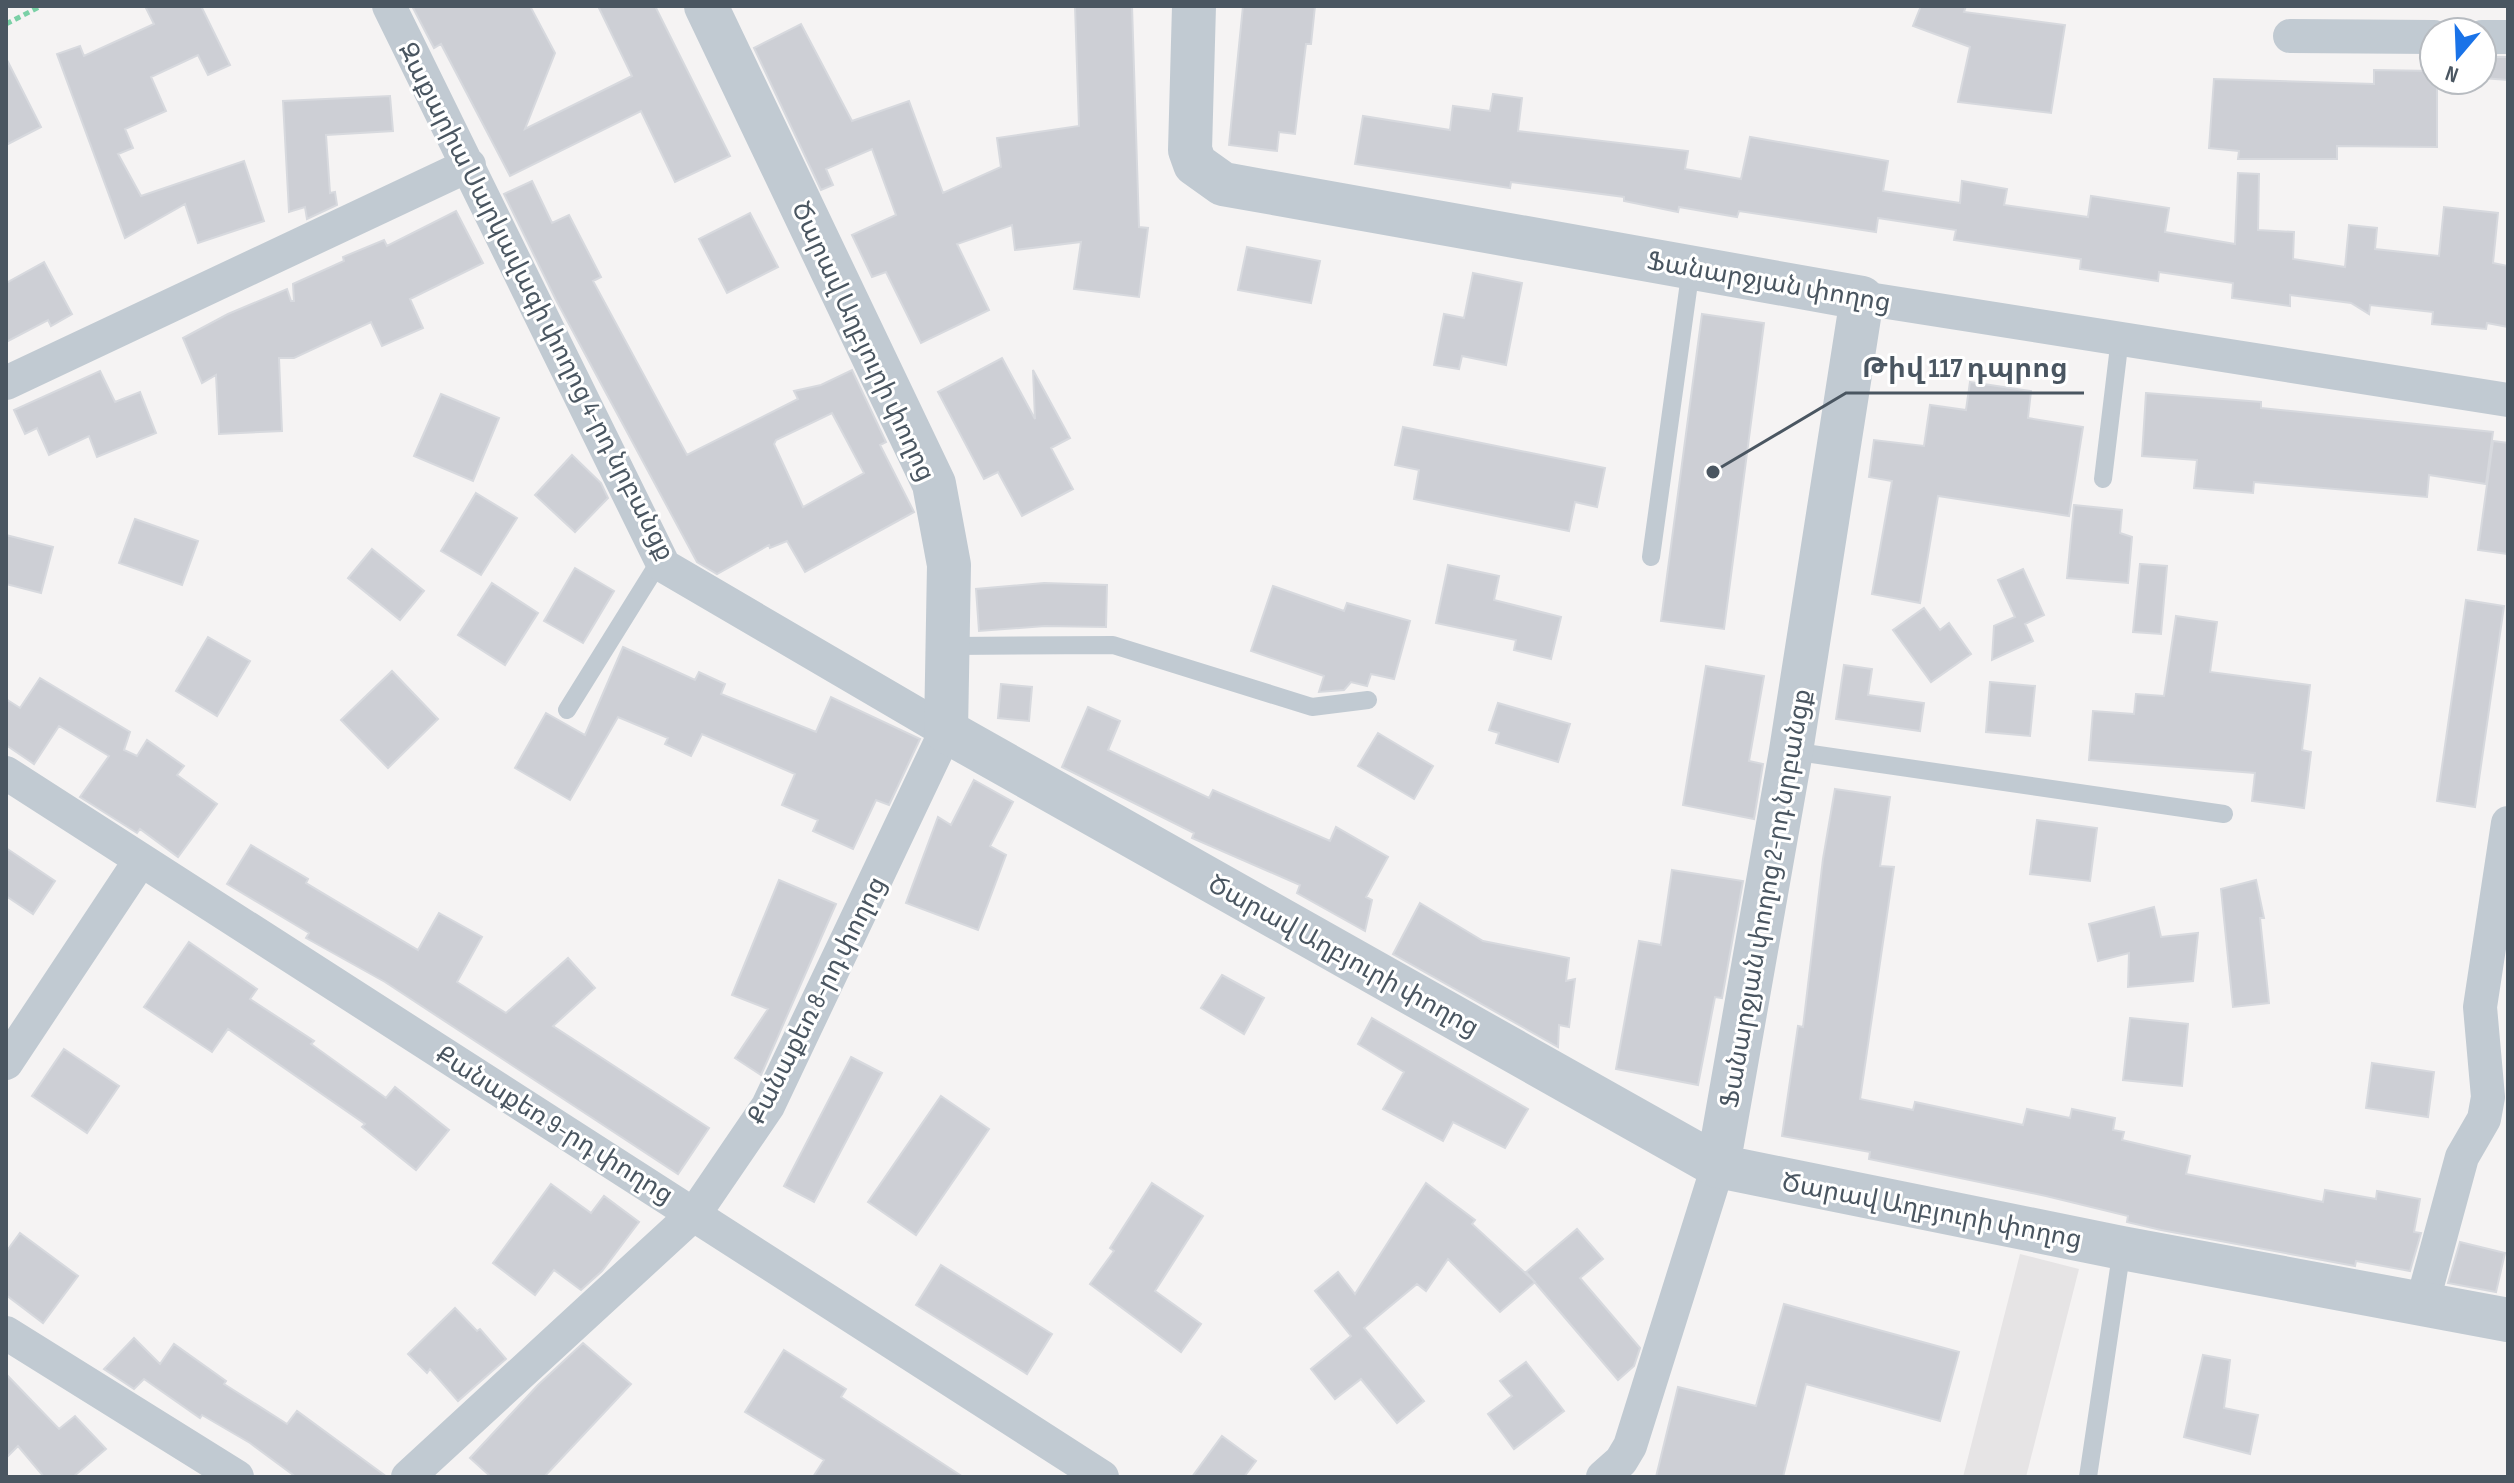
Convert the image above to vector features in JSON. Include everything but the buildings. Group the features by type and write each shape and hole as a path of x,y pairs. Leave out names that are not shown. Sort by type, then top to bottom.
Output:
{"street":[{"name":"Զաքարիա Սարկավագի փողոց 4-րդ նրբանցք","path":"389,6 664,566 946,731"},
{"name":"Ծարավ Աղբյուրի փողոց","path":"706,6 934,484 949,565 950,646 946,731 1718,1166 2122,1248 2508,1320"},
{"name":"Ֆանարջյան փողոց","path":"1194,6 1190,150 1195,164 1223,184 1862,298 2508,400"},
{"path":"2290,36 2418,37"},
{"path":"6,383 469,165"},
{"name":"Ֆանարջյան փողոց 2-րդ նրբանցք","path":"1603,1477 1621,1461 1630,1446 1718,1166 1791,751 1862,298"},
{"name":"Քանաքեռ 8-րդ փողոց","path":"408,1477 695,1213 768,1106 946,731"},
{"name":"Քանաքեռ 9-րդ փողոց","path":"6,773 1102,1477"},
{"path":"2422,1304 2462,1157 2484,1119 2488,1097 2480,1007 2508,823"},
{"path":"6,1063 140,861"},
{"path":"6,1333 237,1477"}],"lane":[{"path":"1651,557 1691,268"},
{"path":"2103,479 2120,338"},
{"path":"567,710 661,559"},
{"path":"950,646 1113,645 1312,707 1368,700"},
{"path":"1791,751 2224,814"},
{"path":"2088,1477 2122,1248"}],"path":[{"path":"6,24 41,6"}],"shaded area":[{"path":"2020,1254 2079,1269 2026,1477 1963,1477"}],"place":[{"name":"Թիվ 117 դպրոց","path":"1713,472"}]}
